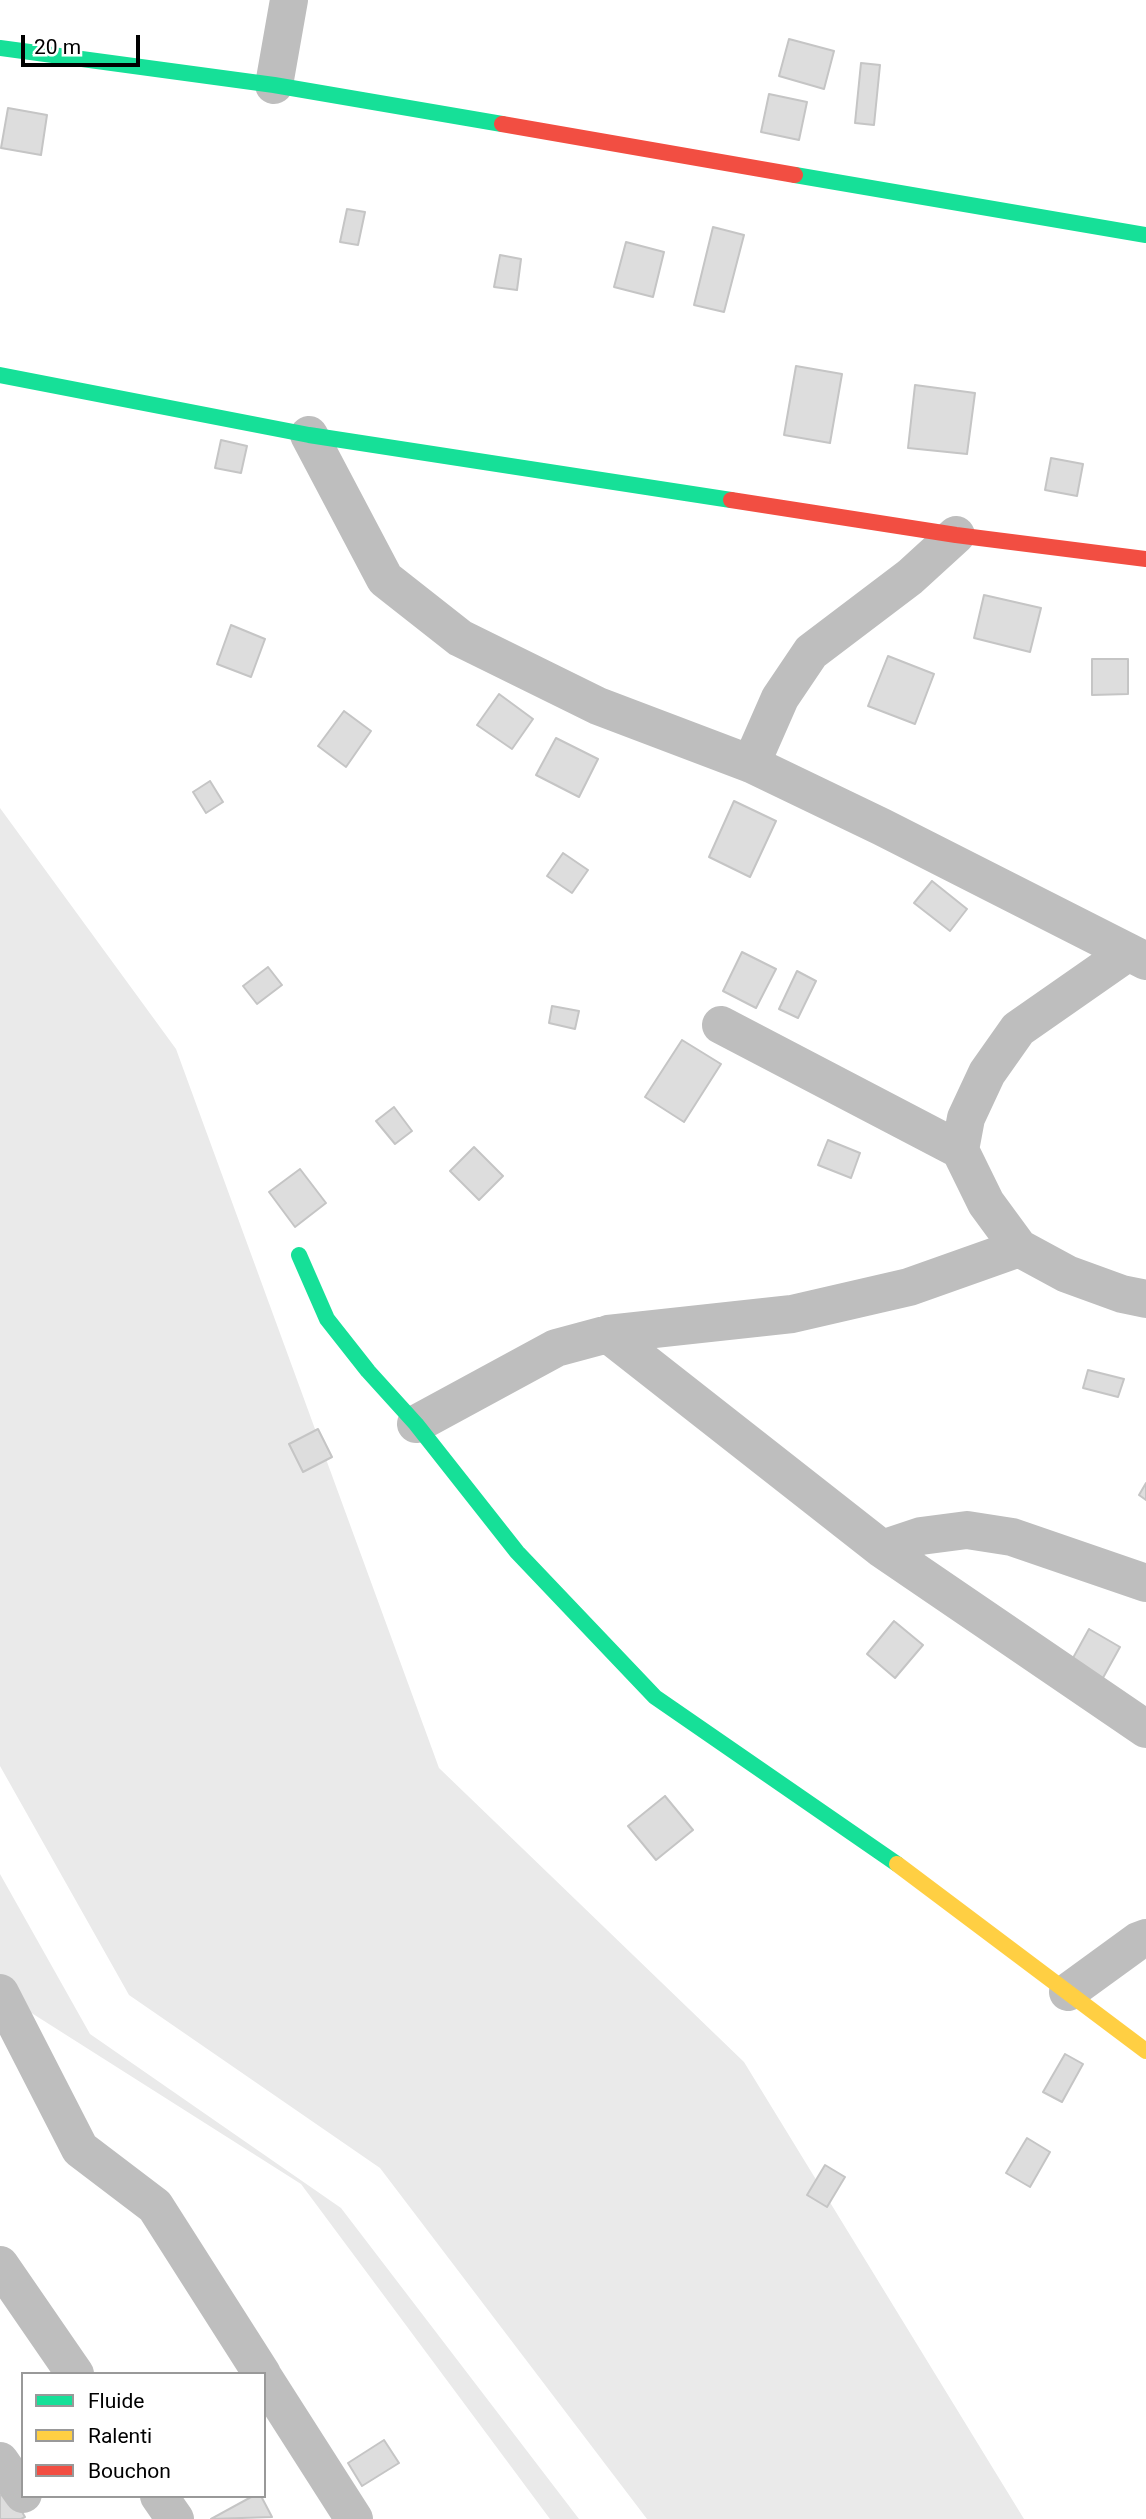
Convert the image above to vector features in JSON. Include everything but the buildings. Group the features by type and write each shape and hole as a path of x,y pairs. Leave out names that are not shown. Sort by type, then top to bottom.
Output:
{"street":[{"path":"274,85 289,0"},
{"path":"0,48 274,85 1146,235"},
{"path":"0,375 309,435 956,535 1146,559"},
{"path":"309,435 385,579 460,638 598,706 751,764 882,827 1137,957"},
{"path":"751,764 780,698 811,652 910,578 956,535"},
{"path":"960,1150 966,1118 987,1073 1018,1028 1137,957"},
{"path":"721,1025 960,1150 986,1203 1019,1248 1068,1274 1122,1294 1146,1299"},
{"path":"416,1424 556,1348 608,1335 792,1314 909,1287 1019,1248"},
{"path":"299,1255 327,1319 368,1371 416,1424 517,1552 656,1697 930,1887 1146,2051"},
{"path":"608,1335 882,1549 1146,1728"},
{"path":"882,1549 921,1536 967,1530 1012,1537 1146,1583"},
{"path":"1068,1992 1146,1938"},
{"path":"0,1993 80,2149 155,2206 260,2372"},
{"path":"0,2265 74,2372"},
{"path":"266,2381 354,2519"},
{"path":"0,2461 21,2491"},
{"path":"26,2498 40,2519"},
{"path":"160,2498 175,2519"}],"shaded area":[{"path":"0,808 176,1049 439,1768 744,2062 1024,2519 647,2519 380,2168 129,1995 0,1766"},
{"path":"0,1874 90,2034 341,2208 579,2519 550,2519 301,2184 0,1993"}],"traffic: fast":[{"path":"0,48 274,85 502,124"},
{"path":"795,175 1146,235"},
{"path":"0,375 309,435 731,500"},
{"path":"299,1255 327,1319 368,1371 416,1424 517,1552 655,1697 897,1864"}],"traffic: slow":[{"path":"897,1864 1146,2051"}],"traffic: jam":[{"path":"502,124 795,175"},
{"path":"731,500 956,535 1146,559"}]}
